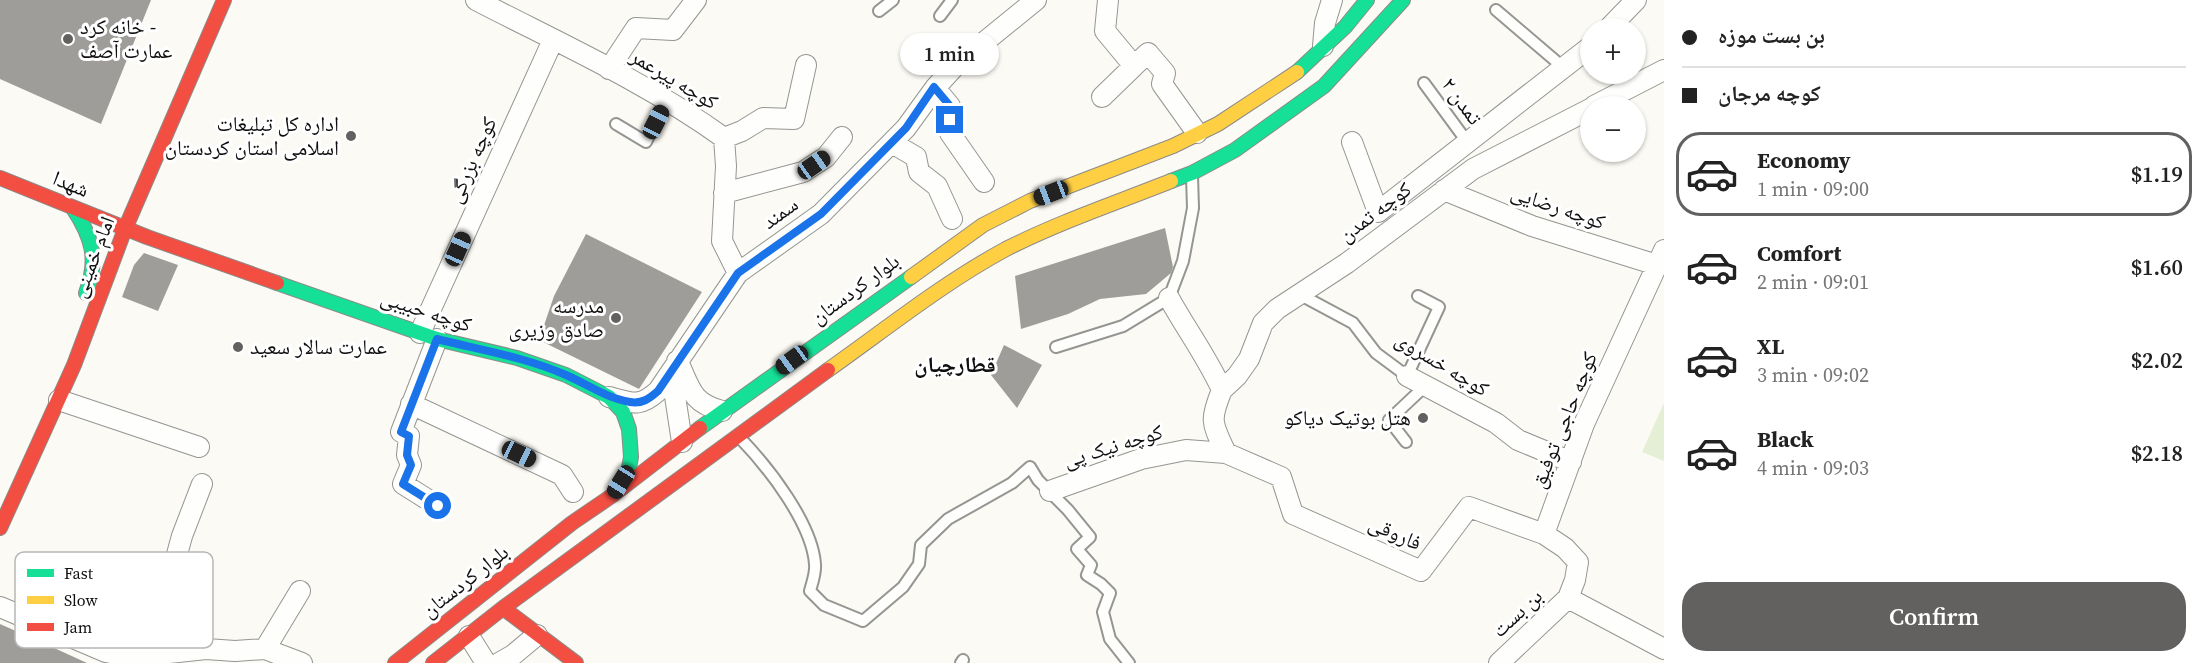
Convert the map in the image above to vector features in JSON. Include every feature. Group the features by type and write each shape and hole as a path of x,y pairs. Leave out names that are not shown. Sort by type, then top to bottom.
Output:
{"main road":[{"name":"امام خمینی","path":"0,528 74,365 125,229 224,0"},
{"name":"بلوار کردستان","path":"395,663 573,523 722,411 983,225 1030,201 1173,146 1218,124 1292,76 1345,27 1367,0"},
{"path":"434,663 503,608 945,287 1005,250 1047,230 1192,173 1235,150 1324,86 1403,0"},
{"name":"شهدا","path":"0,178 125,229"},
{"name":"امام خمینی","path":"73,208 84,224 93,246 95,259 91,283 81,303"},
{"name":"کوچه حبیبی","path":"125,229 429,336 517,358 566,375 609,397 623,412 629,429 631,458 629,468 612,495"},
{"path":"503,608 576,663"}],"street":[{"name":"کوچه پیرعمر","path":"476,0 609,69 697,118 724,138 726,166 722,241 738,273"},
{"path":"609,69 636,28 673,30 696,0"},
{"name":"سمند","path":"609,397 631,402 646,401 658,391 738,273 821,214 906,128 934,87 956,65 1036,0"},
{"path":"1108,0 1104,31 1141,60 1165,73 1162,84 1197,133"},
{"path":"1323,46 1324,23 1332,0"},
{"path":"1619,18 1636,0"},
{"name":"کوچه بزرگی","path":"438,506 403,484 411,465 407,455 409,436 401,432 429,336 553,40"},
{"name":"کوچه تمدن","path":"1352,142 1378,212 1580,55"},
{"path":"1102,97 1141,60"},
{"path":"724,138 764,118 794,119 806,65"},
{"name":"کوچه تمدن","path":"1615,96 1664,70"},
{"path":"934,87 950,106 950,133 984,182"},
{"name":"کوچه تمدن","path":"1222,390 1237,376 1249,359 1263,322 1277,309 1347,263 1473,169 1580,114"},
{"path":"724,193 803,172 826,157 842,137"},
{"path":"892,142 916,158 919,172 937,186 952,219"},
{"name":"کوچه رضایی","path":"1444,190 1532,226 1660,258"},
{"name":"کوچه حاجی توفیق","path":"1544,534 1584,424 1660,258"},
{"path":"1169,298 1184,326 1210,364 1222,390 1213,412 1213,425 1226,453"},
{"path":"677,361 693,396 705,406 722,411"},
{"path":"677,361 678,382 675,396 682,442"},
{"name":"کوچه خسروی","path":"1407,376 1496,423 1518,440 1571,462"},
{"path":"58,400 199,447"},
{"path":"411,404 562,475 573,492"},
{"name":"کوچه نیک پی","path":"1050,491 1141,459 1186,450 1226,453"},
{"name":"فاروقی","path":"1226,453 1281,477 1293,514 1421,571 1469,507 1544,534"},
{"path":"178,552 202,484"},
{"path":"1544,534 1565,548 1578,562 1575,580 1568,598 1664,649"},
{"path":"266,649 300,591"},
{"name":"بن بست","path":"1499,663 1568,598"},
{"path":"0,607 15,613"},
{"path":"511,660 537,635"},
{"path":"468,636 486,663"},
{"path":"97,648 132,657 206,649 235,651 266,649 302,663"},
{"path":"132,657 139,648"}],"lane":[{"path":"879,12 893,0"},
{"path":"940,16 952,0"},
{"path":"1496,10 1564,68"},
{"name":"تمدن ۲","path":"1424,83 1468,143"},
{"path":"616,124 646,142 666,101"},
{"path":"1056,347 1123,326 1169,298 1183,261 1193,208 1192,173"},
{"name":"کوچه خسروی","path":"1299,294 1353,323 1376,353 1407,376"},
{"path":"1407,376 1439,307 1418,296"},
{"path":"1406,442 1389,420 1424,387"},
{"path":"738,436 761,459 809,537 815,566 810,591 824,605 863,621 903,587 919,564 921,545 948,519 1012,483 1030,467 1038,480 1090,537 1077,549 1090,565 1088,575 1110,593 1103,612 1110,639 1129,663"}],"green space":[{"path":"1664,403 1664,461 1642,452"}],"building":[{"name":"خانه کرد - عمارت آصف","path":"0,0 151,0 101,124 0,79"},
{"path":"1165,228 1173,267 1171,273 1146,294 1100,299 1068,314 1021,329 1015,276"},
{"name":"مدرسه صادق وزیری","path":"586,234 702,292 639,389 539,340 554,296"},
{"path":"144,253 178,265 158,311 122,297 134,265"},
{"path":"1004,345 1042,365 1017,408 991,375"},
{"path":"0,624 15,631 15,648 54,648 87,663 0,663"}],"traffic: fast":[{"path":"1297,72 1345,27 1367,0"},
{"path":"1171,181 1192,173 1235,150 1324,86 1403,0"},
{"path":"73,208 89,239 93,259 86,293"},
{"path":"700,428 911,277"},
{"path":"277,283 437,339 517,358 566,375 609,397 623,412 629,429 631,457 629,468 613,495"}],"traffic: slow":[{"path":"911,277 983,225 1030,201 1173,146 1218,124 1297,72"},
{"path":"828,370 937,291 1006,249 1067,221 1171,181"}],"traffic: jam":[{"path":"0,528 74,365 125,229 224,0"},
{"path":"0,178 147,237 277,283"},
{"path":"433,663 503,608 828,370"},
{"path":"395,663 572,523 613,495 700,428"},
{"path":"503,608 576,663"}],"place":[{"name":"خانه کرد - عمارت آصف","path":"68,39"},
{"name":"اداره کل تبلیغات اسلامی استان کردستان","path":"351,136"},
{"name":"مدرسه صادق وزیری","path":"616,318"},
{"name":"عمارت سالار سعید","path":"238,347"},
{"name":"هتل بوتیک دیاکو","path":"1423,418"}],"district":[{"name":"قطارچیان","path":"955,364"}],"route":[{"path":"438,506 403,484 411,465 407,455 409,436 401,432 437,339 517,358 566,375 609,397 631,402 646,401 658,391 738,273 821,214 906,128 934,87 950,106 950,120"}]}
